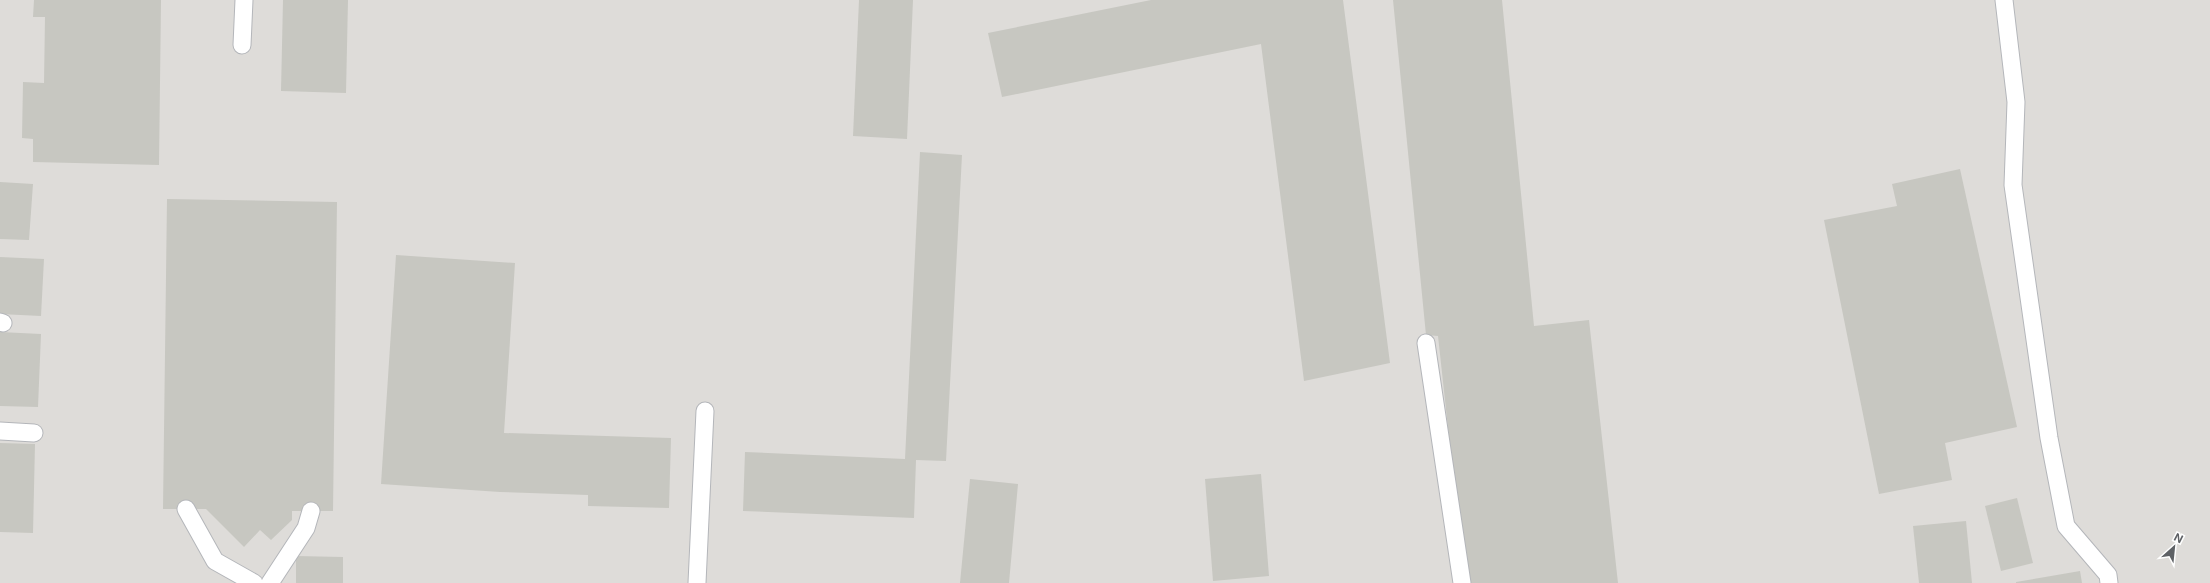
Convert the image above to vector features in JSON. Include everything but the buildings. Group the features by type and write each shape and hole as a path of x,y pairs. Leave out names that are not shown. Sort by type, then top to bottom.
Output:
{"lane":[{"path":"242,45 244,0"},
{"path":"2004,0 2016,102 2013,185 2049,438 2066,526 2108,575 2109,583"},
{"path":"1426,343 1462,583"},
{"path":"697,583 705,411"},
{"path":"0,431 34,433"},
{"path":"186,509 215,561 254,583"},
{"path":"270,583 306,528 311,511"}],"shaded area":[{"path":"0,0 2210,0 2210,583 0,583"}]}
